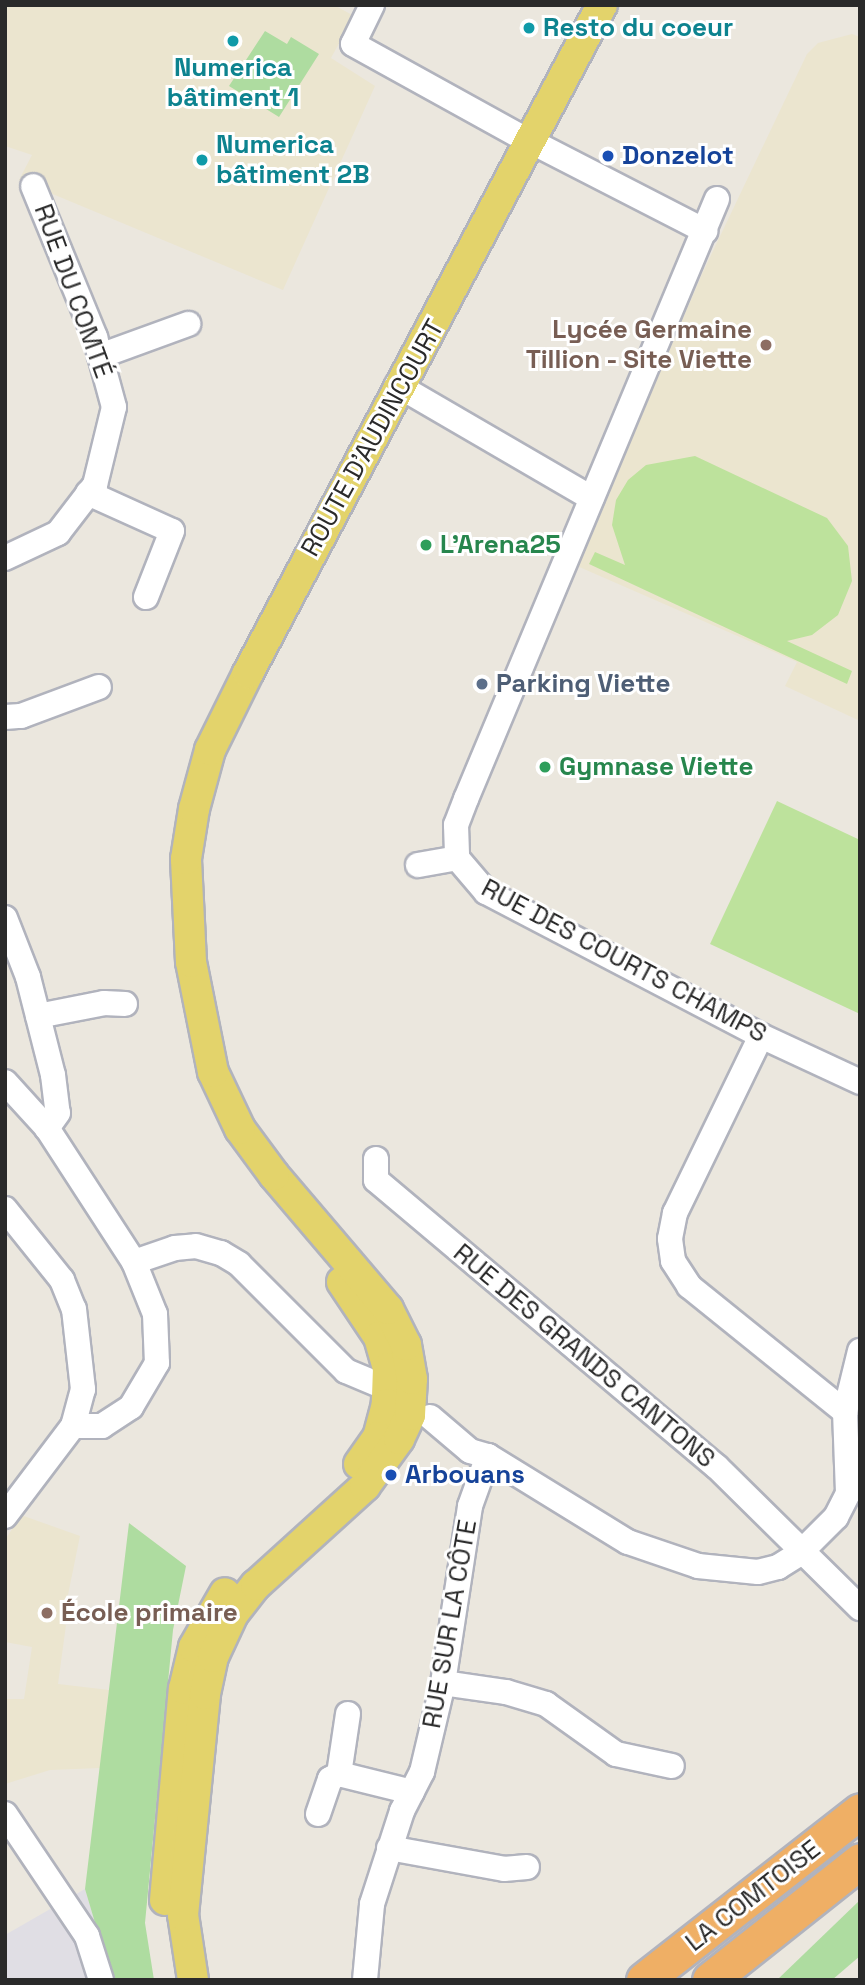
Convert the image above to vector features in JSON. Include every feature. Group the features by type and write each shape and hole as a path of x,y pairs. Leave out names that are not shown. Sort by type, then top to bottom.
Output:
{"highway":[{"name":"LA COMTOISE","path":"644,1980 860,1811"},
{"name":"LA COMTOISE","path":"710,1980 860,1861"}],"main road":[{"name":"ROUTE D'AUDINCOURT","path":"180,881 194,808 210,750 397,385 440,316 584,5"},
{"name":"ROUTE D'AUDINCOURT","path":"180,881 186,785 202,738 524,138 602,5"},
{"path":"175,1980 164,1914 166,1849 184,1689 194,1647 216,1602 273,1541 310,1513 369,1453 378,1437 389,1389 379,1337 359,1302 226,1139 199,1079 175,963 180,881"},
{"path":"180,881 194,988 213,1072 240,1129 274,1175 388,1309 406,1345 412,1379 410,1415 400,1439 365,1486 256,1585 233,1614 213,1657 204,1707 183,1915 193,1980"}],"street":[{"path":"369,9 353,44 524,138 705,231"},
{"name":"RUE DU COMTÉ","path":"5,558 58,533 88,493 102,464 114,407 100,356 33,186"},
{"name":"RUE DES COURTS CHAMPS","path":"717,199 456,825 457,858 486,892 761,1036 860,1082"},
{"path":"100,356 188,324"},
{"path":"397,385 592,498"},
{"path":"88,493 172,531 146,597"},
{"path":"5,717 21,716 99,687"},
{"path":"418,865 457,858"},
{"path":"5,918 38,1016 58,1113 47,1128"},
{"path":"38,1016 104,1003 125,1004"},
{"path":"761,1036 675,1213 670,1240 673,1261 689,1286 845,1412"},
{"path":"5,1082 47,1128 134,1262 155,1314 157,1363 149,1383 120,1417 102,1426 73,1426"},
{"name":"RUE DES GRANDS CANTONS","path":"376,1159 376,1180 717,1467 800,1553 822,1568 860,1608"},
{"path":"5,1209 62,1279 74,1309 83,1389 73,1426 5,1516"},
{"path":"134,1262 175,1248 196,1246 221,1253 239,1264 346,1371 389,1389"},
{"path":"798,1374 839,1373 858,1358"},
{"path":"430,1417 470,1451 488,1456 602,1530 698,1566 758,1572 778,1567 800,1553 836,1517 848,1493 845,1412 858,1358"},
{"name":"RUE SUR LA CÔTE","path":"365,1980 372,1904 389,1848 422,1772 443,1683 470,1506 488,1456"},
{"path":"443,1683 506,1692 546,1704 617,1754 672,1766"},
{"path":"339,1774 348,1714"},
{"path":"318,1814 330,1779 339,1774 412,1792"},
{"path":"5,1814 81,1926 101,1980"},
{"path":"389,1848 504,1869 527,1867"}],"shaded area":[{"path":"5,5 334,5 354,16 331,58 375,86 283,290 19,180 32,155 5,146"},
{"name":"Lycée Germaine Tillion - Site Viette","path":"852,34 860,37 860,721 785,686 797,662 577,566 702,274 807,54 818,43"},
{"path":"21,1515 80,1536 62,1624 66,1625 58,1684 109,1690 100,1768 50,1770 5,1784 5,1699 24,1699 32,1647 5,1642 5,1540"},
{"path":"85,1889 112,1980 5,1980 5,1935"}],"green space":[{"path":"265,31 287,44 291,37 319,54 279,117 229,86"},
{"path":"695,456 827,518 848,546 852,581 838,615 812,635 787,641 852,671 847,684 589,564 595,552 625,565 612,525 616,500 628,480 646,465"},
{"path":"777,801 860,840 860,1014 710,944"},
{"path":"129,1523 186,1566 173,1630 145,1923 154,1980 112,1980 85,1889"},
{"path":"860,1900 860,1956 832,1980 777,1980"}],"place":[{"name":"Resto du coeur","path":"529,28"},
{"name":"Numerica bâtiment 1","path":"233,41"},
{"name":"Donzelot","path":"608,156"},
{"name":"Numerica bâtiment 2B","path":"202,160"},
{"name":"Lycée Germaine Tillion - Site Viette","path":"766,345"},
{"name":"L'Arena25","path":"426,545"},
{"name":"Parking Viette","path":"482,684"},
{"name":"Gymnase Viette","path":"545,767"},
{"name":"Arbouans","path":"391,1475"},
{"name":"École primaire","path":"47,1613"}]}
